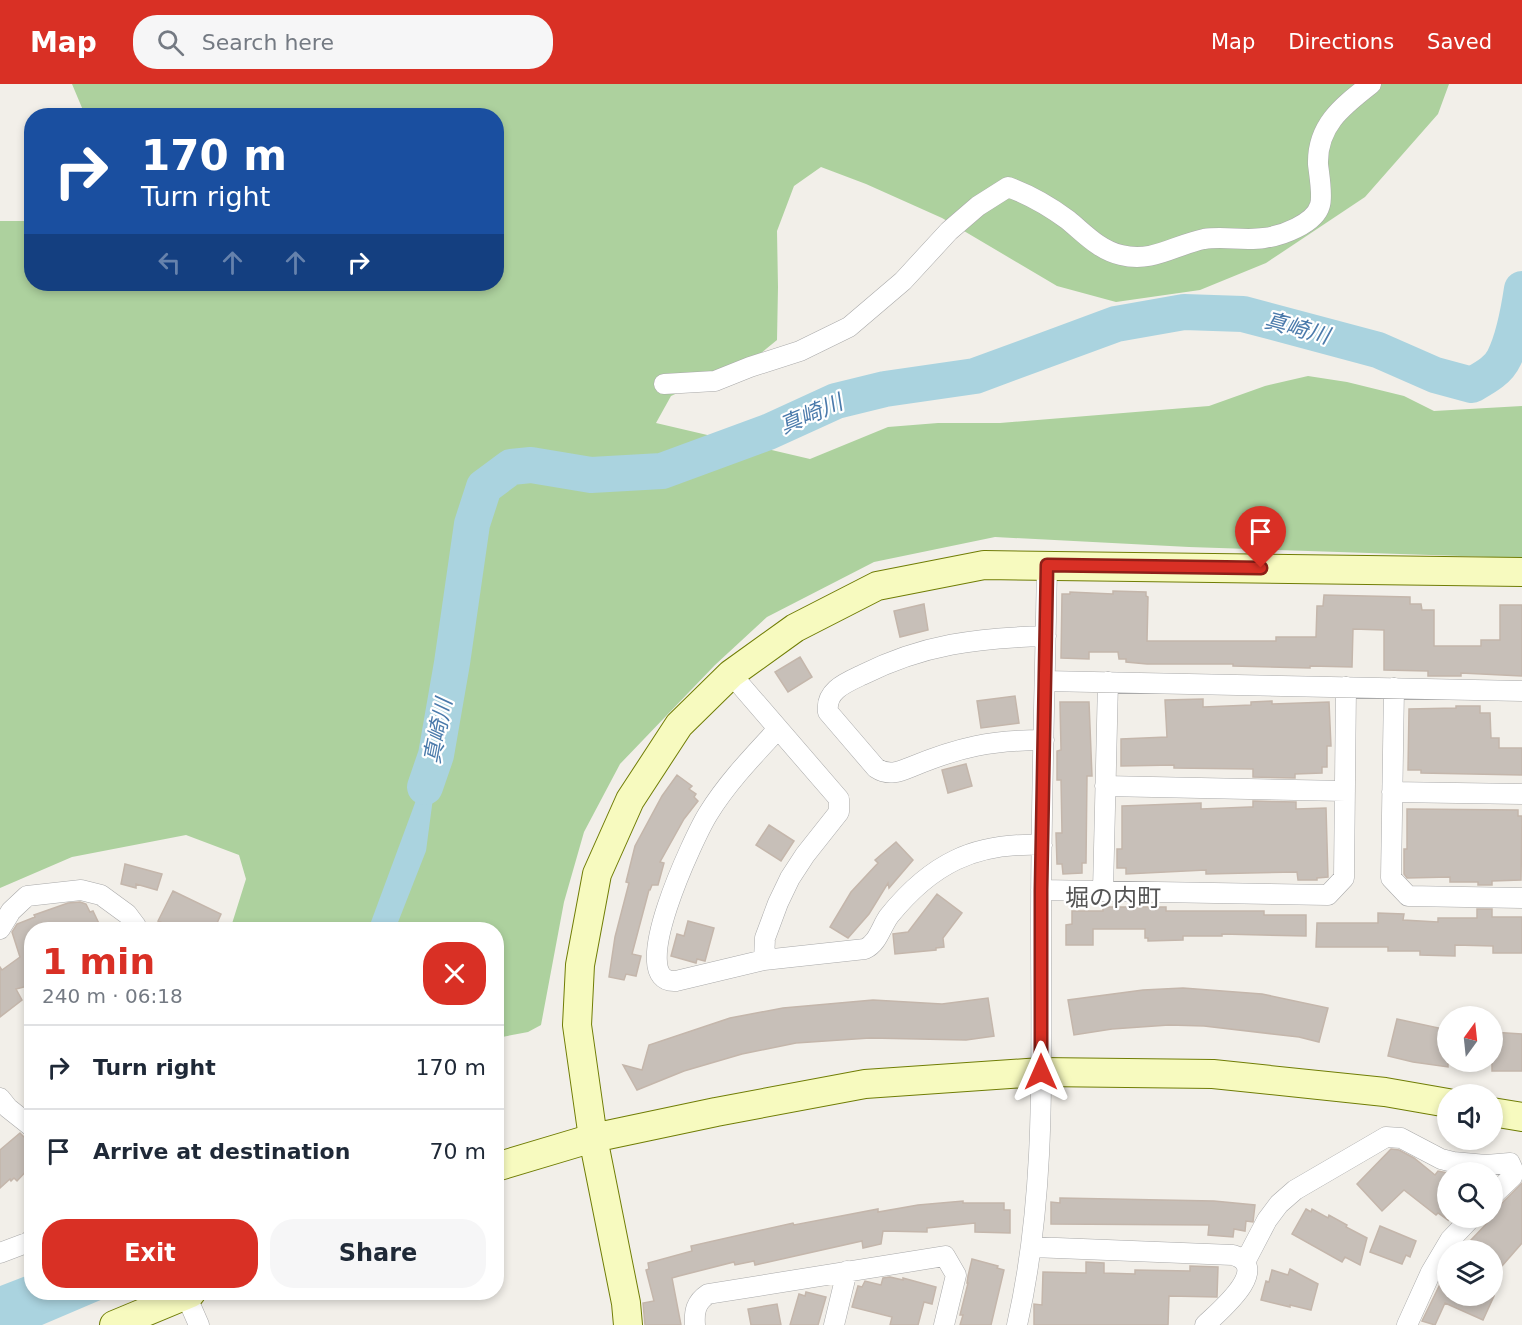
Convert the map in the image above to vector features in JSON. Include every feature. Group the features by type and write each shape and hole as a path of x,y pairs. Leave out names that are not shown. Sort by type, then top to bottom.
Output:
{"street":[{"path":"664,384 715,381 801,351 849,327 903,281 949,231 978,206 1008,187 1033,197 1066,219 1100,247 1120,255 1144,258 1205,239 1264,238 1294,229 1308,222 1320,206 1318,151 1326,127 1338,110 1371,84"},
{"path":"628,1325 626,1303 594,1138 577,1024 580,965 597,874 630,800 679,725 731,674 795,628 878,586 984,565 1522,572"},
{"path":"1017,1325 1032,1247 1041,1072 1041,890 1047,565"},
{"path":"1044,740 989,743 964,747 899,772 887,773 876,768 828,712 827,705 832,692 849,681 884,664 920,651 992,638 1046,636"},
{"path":"731,674 839,799 840,805 835,819 805,855 790,878 771,919 765,938 764,960"},
{"path":"1045,681 1522,691"},
{"path":"1103,891 1108,682"},
{"path":"1041,890 1328,895 1344,878 1346,687"},
{"path":"1394,688 1391,878 1408,896 1522,898"},
{"path":"778,729 729,783 708,814 692,844 676,880 658,944 657,968 663,979 669,981 764,960 865,949 874,942 886,920 915,886 947,864 986,848 1003,845 1042,845"},
{"path":"1105,786 1345,791"},
{"path":"1392,792 1522,794"},
{"path":"0,929 11,911 27,896 81,890 101,895 127,914 133,922"},
{"path":"504,1165 594,1138 865,1084 1041,1072 1213,1074 1385,1092 1437,1102"},
{"path":"0,1098 24,1121"},
{"path":"1503,1114 1522,1118"},
{"path":"1245,1262 1267,1220 1279,1204 1295,1190 1386,1137 1401,1138 1441,1159 1453,1162"},
{"path":"1503,1164 1510,1163 1514,1172 1503,1186"},
{"path":"1407,1325 1431,1272 1450,1240 1461,1228"},
{"path":"0,1253 24,1244"},
{"path":"1032,1247 1233,1255 1245,1262 1248,1274 1237,1294 1205,1325"},
{"path":"695,1325 696,1306 708,1294 945,1256 956,1275 944,1325"},
{"path":"834,1325 847,1272"},
{"path":"114,1325 173,1300"},
{"path":"189,1300 199,1325"}],"green space":[{"path":"72,84 1449,84 1438,114 1365,197 1266,263 1200,290 1116,302 1057,286 942,218 866,184 821,167 794,186 777,231 777,340 760,354 671,396 656,423 810,459 888,427 938,423 1000,423 1209,406 1265,386 1308,376 1347,382 1404,396 1434,411 1522,406 1522,558 1189,547 995,537 874,562 767,617 715,665 620,764 584,832 564,902 541,1025 528,1032 504,1037 504,922 233,922 246,879 239,855 186,835 72,857 0,888 0,221 24,221 24,291 504,291 504,108 82,108"}],"water":[{"path":"442,730 426,851 398,922 371,922"},
{"path":"24,1277 24,1300 101,1300 42,1325 0,1325 0,1286"}],"building":[{"path":"1113,591 1146,592 1148,597 1147,641 1276,641 1276,637 1316,637 1317,606 1323,606 1324,595 1410,597 1410,604 1421,604 1422,610 1434,610 1434,646 1481,646 1481,640 1500,640 1500,605 1522,605 1522,676 1461,673 1461,676 1428,676 1428,671 1384,670 1384,630 1353,629 1352,667 1147,664 1126,662 1126,659 1119,659 1118,652 1089,652 1089,659 1061,658 1062,594 1070,594 1070,592 1113,594"},
{"path":"924,604 928,630 900,637 894,611"},
{"path":"800,657 812,677 788,692 775,672"},
{"path":"1015,696 1019,723 981,728 977,701"},
{"path":"1203,699 1203,707 1251,705 1251,702 1272,701 1272,704 1329,702 1331,746 1327,746 1327,767 1322,767 1322,773 1295,774 1295,778 1253,777 1253,769 1174,768 1174,765 1121,766 1121,739 1167,737 1165,700"},
{"path":"1060,702 1089,702 1092,776 1087,776 1086,863 1082,863 1082,873 1063,874 1062,864 1057,864 1056,833 1062,833 1061,780 1057,780 1057,751 1061,750"},
{"path":"1456,706 1480,706 1480,713 1490,713 1491,738 1499,738 1499,748 1522,748 1522,775 1421,773 1421,770 1408,770 1409,709 1456,708"},
{"path":"966,764 972,786 948,793 942,770"},
{"path":"677,775 692,786 689,789 696,794 694,797 698,801 684,819 660,862 664,863 658,885 652,885 649,890 632,954 641,956 636,976 626,974 624,980 609,977 615,937 629,883 626,882 635,846 662,796"},
{"path":"1253,801 1296,802 1296,809 1326,808 1328,877 1317,878 1317,880 1298,880 1297,872 1206,874 1206,870 1126,874 1126,868 1117,868 1117,849 1122,849 1122,806 1201,803 1201,809 1253,807"},
{"path":"1407,809 1518,810 1518,816 1522,816 1521,880 1492,881 1492,885 1478,885 1478,882 1450,882 1450,877 1407,878 1404,874 1404,849 1407,849"},
{"path":"769,825 794,841 781,861 756,845"},
{"path":"896,842 913,860 889,888 888,883 869,914 848,938 830,927 851,892 878,863 875,860"},
{"path":"125,864 162,874 157,890 136,884 136,888 121,884"},
{"path":"173,891 221,914 218,922 158,921"},
{"path":"937,894 962,913 943,938 944,947 936,948 936,950 895,954 893,934 908,932"},
{"path":"68,903 86,904 90,912 93,911 98,922 24,922 24,987 16,989 22,1000 0,1017 0,967 2,970 20,957 12,932 17,924 35,917 34,915"},
{"path":"1103,907 1166,907 1166,911 1264,911 1264,915 1306,915 1306,936 1222,934 1222,936 1183,936 1183,940 1148,941 1148,938 1145,938 1145,929 1093,929 1093,945 1066,945 1066,925 1072,924 1072,911 1103,911"},
{"path":"1477,909 1492,909 1492,917 1522,917 1522,953 1493,953 1493,946 1455,945 1455,956 1420,955 1420,951 1388,951 1388,947 1316,947 1317,923 1378,923 1378,913 1404,914 1403,920 1438,922 1438,918 1477,918"},
{"path":"688,921 714,928 705,961 697,959 696,963 671,956 677,934 684,936"},
{"path":"1183,988 1262,994 1328,1008 1319,1042 1299,1037 1204,1026 1169,1025 1112,1029 1074,1035 1068,1000 1143,990"},
{"path":"988,998 994,1036 966,1040 870,1038 796,1043 742,1054 684,1071 637,1090 623,1065 642,1070 649,1045 730,1018 783,1008 873,1000 942,1004"},
{"path":"1397,1019 1437,1028 1437,1065 1388,1056"},
{"path":"1503,1033 1522,1034 1522,1071 1503,1071"},
{"path":"20,1133 24,1137 24,1174 17,1181 14,1178 11,1181 10,1179 0,1188 0,1150"},
{"path":"1391,1149 1399,1150 1414,1158 1435,1175 1437,1172 1437,1214 1404,1190 1382,1211 1357,1184"},
{"path":"1522,1183 1522,1243 1503,1265 1503,1240 1471,1240 1482,1228 1503,1228 1503,1202"},
{"path":"1060,1198 1214,1201 1255,1205 1253,1222 1246,1221 1245,1231 1234,1229 1233,1237 1208,1235 1209,1225 1051,1224 1051,1202 1060,1203"},
{"path":"963,1201 963,1203 1004,1203 1004,1210 1010,1210 1010,1233 975,1232 975,1223 927,1228 927,1232 883,1231 881,1244 863,1248 862,1241 755,1265 754,1261 735,1265 734,1262 672,1278 681,1325 645,1325 643,1303 654,1301 646,1270 649,1269 648,1263 692,1251 691,1246 793,1223 794,1225 878,1209 878,1212 918,1205"},
{"path":"1306,1209 1311,1212 1312,1209 1328,1218 1329,1215 1367,1238 1360,1265 1345,1257 1342,1262 1292,1234"},
{"path":"1380,1226 1416,1241 1410,1257 1406,1255 1402,1264 1370,1252"},
{"path":"972,1259 998,1266 997,1268 1004,1270 991,1325 960,1325"},
{"path":"1086,1262 1104,1263 1104,1273 1135,1274 1135,1270 1190,1271 1190,1266 1218,1267 1217,1297 1169,1296 1168,1325 1034,1325 1034,1304 1042,1305 1043,1272 1086,1273"},
{"path":"1290,1269 1318,1284 1311,1310 1261,1300 1266,1281 1269,1282 1272,1270 1288,1275"},
{"path":"890,1277 936,1287 932,1304 924,1302 918,1325 890,1325 892,1317 852,1307 858,1286 862,1287 865,1281 881,1285 883,1278"},
{"path":"1437,1290 1437,1306 1444,1306 1435,1325 1422,1321"},
{"path":"806,1292 826,1297 818,1325 790,1325 799,1294 805,1296"},
{"path":"777,1304 781,1325 751,1325 748,1309"},
{"path":"1452,1306 1489,1306 1483,1320"}],"waterway":[{"name":"真崎川","path":"425,787 436,755 472,524 484,487 511,467 531,465 591,475 662,471 768,432 836,401 885,389 975,376 1116,324 1184,312 1243,314 1378,350 1435,375 1472,385 1486,377 1504,358 1513,334 1522,289"}],"district":[{"name":"堀の内町","path":"1113,898"}],"route":[{"path":"1041,1072 1041,890 1047,565 1261,568"}]}
